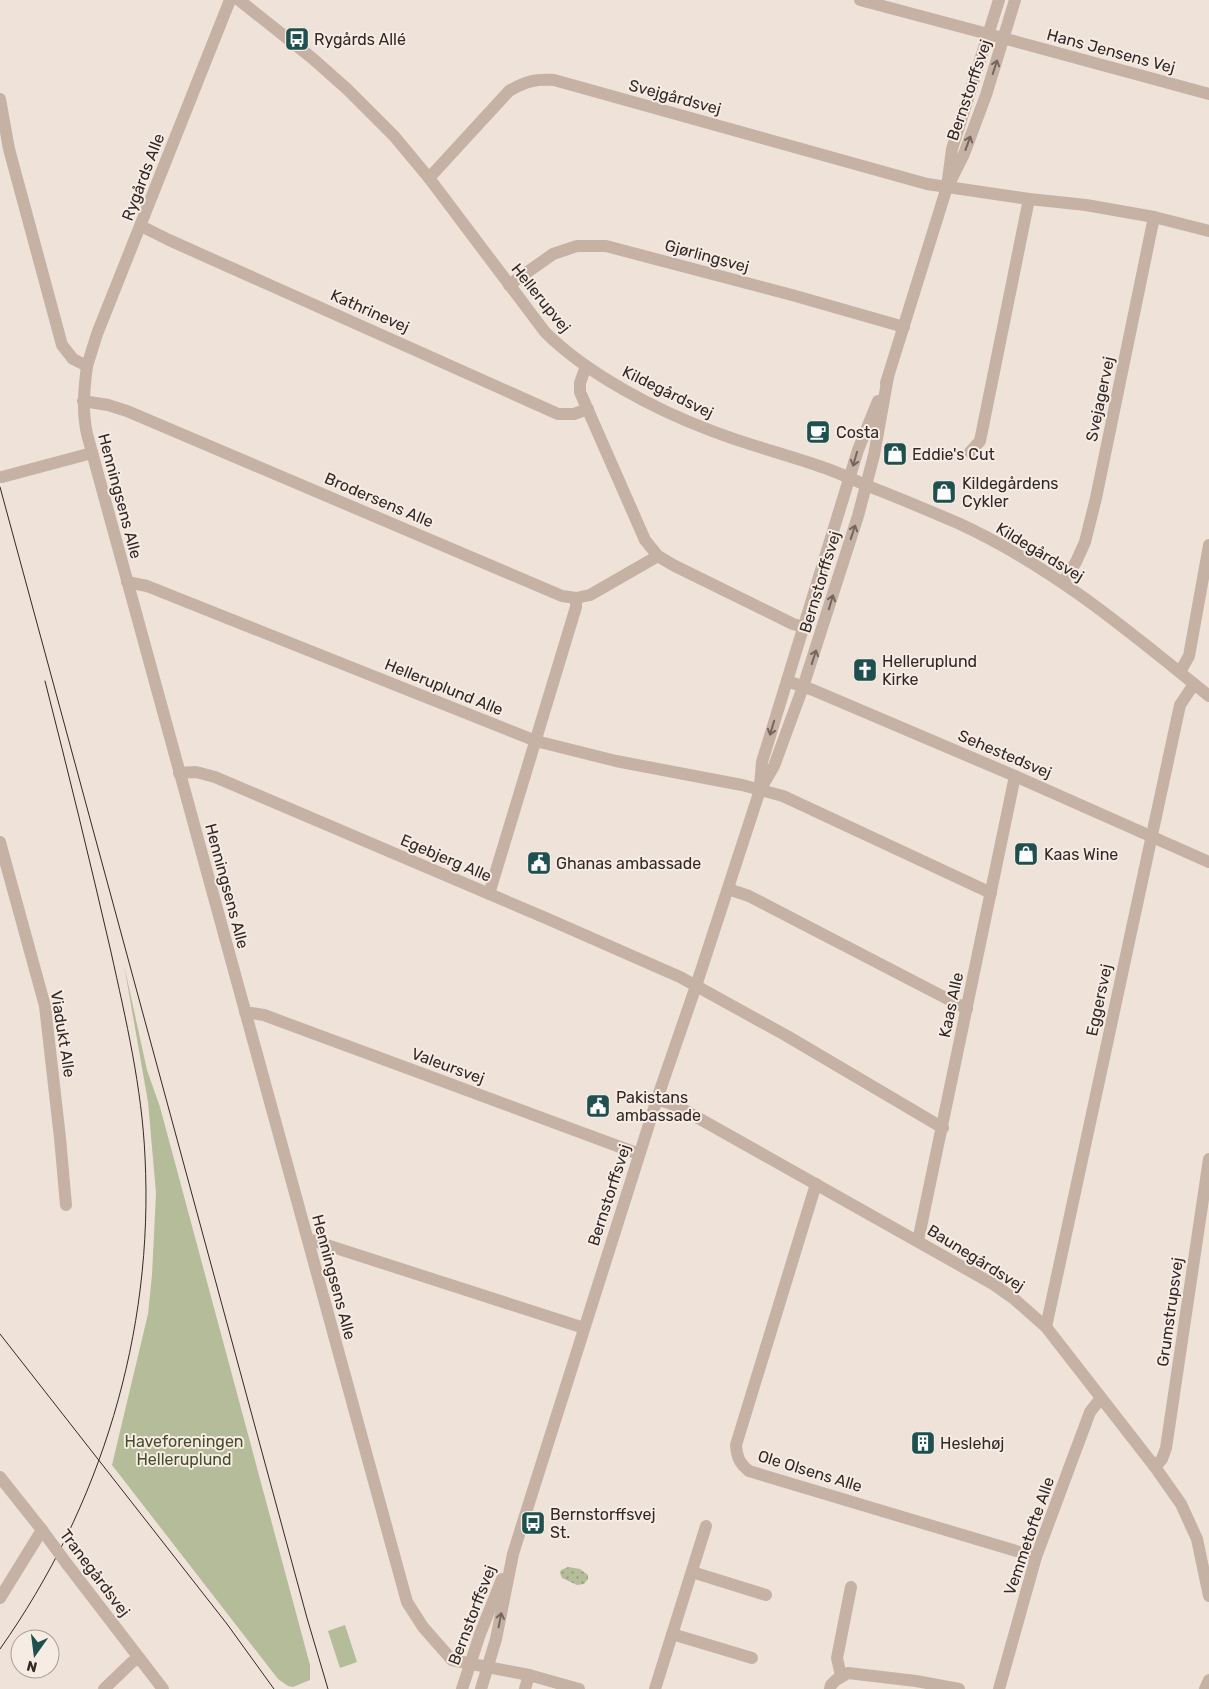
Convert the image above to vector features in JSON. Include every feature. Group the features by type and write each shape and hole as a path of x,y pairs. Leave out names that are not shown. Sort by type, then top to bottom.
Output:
{"street":[{"name":"Rygårds Alle","path":"87,366 97,334 230,0"},
{"name":"Hellerupvej","path":"239,0 312,58 347,89 394,136 429,178 545,332 562,349 586,366"},
{"name":"Hans Jensens Vej","path":"860,0 1209,94"},
{"name":"Bernstorffsvej","path":"760,790 762,762 858,450 888,377 904,327 947,187 952,149 999,0"},
{"name":"Bernstorffsvej","path":"947,187 964,154 986,95 1015,0"},
{"name":"Svejgårdsvej","path":"429,178 509,90 524,82 554,80 927,184 1154,216 1209,231"},
{"path":"0,99 9,149 62,345 73,358 87,366"},
{"path":"970,452 980,441 1029,199"},
{"name":"Svejagervej","path":"1063,582 1076,562 1085,542 1154,216"},
{"name":"Kathrinevej","path":"141,226 558,414 574,414 588,409"},
{"name":"Gjørlingsvej","path":"510,285 553,254 577,246 606,246 904,327"},
{"name":"Henningsens Alle","path":"87,366 83,402 84,420 92,453 407,1602 423,1626 452,1660 529,1675 579,1689"},
{"path":"586,366 580,383 580,392 645,540 658,556 741,599 793,624 804,627"},
{"name":"Kildegårdsvej","path":"586,366 615,385 704,428 822,467 979,534 1063,582 1121,624 1209,696"},
{"name":"Bernstorffsvej","path":"462,1689 480,1634 513,1554 657,1098 760,790 774,766 803,687 858,516 874,455 888,377"},
{"name":"Brodersens Alle","path":"83,402 128,410 562,596 576,598"},
{"path":"2,477 92,453"},
{"path":"1180,672 1189,656 1209,545"},
{"path":"489,894 576,607 576,598 590,595 658,556"},
{"name":"Helleruplund Alle","path":"127,582 147,586 536,742 608,759 742,785 782,796 991,893"},
{"name":"Sehestedsvej","path":"787,681 1015,776 1209,862"},
{"name":"Eggersvej","path":"1046,1327 1180,706 1194,684"},
{"name":"Egebjerg Alle","path":"179,773 196,772 215,777 680,977 787,1036 943,1128"},
{"name":"Kaas Alle","path":"918,1242 1015,776"},
{"name":"Viadukt Alle","path":"0,842 45,1006 66,1205"},
{"path":"728,889 749,896 967,1009"},
{"name":"Valeursvej","path":"245,1012 264,1015 639,1154"},
{"name":"Baunegårdsvej","path":"657,1098 676,1106 993,1284 1013,1298 1046,1327 1155,1467 1181,1504 1197,1539 1209,1596"},
{"name":"Grumstrupsvej","path":"1155,1467 1162,1458 1166,1448 1209,1159"},
{"name":"Ole Olsens Alle","path":"816,1184 736,1445 737,1457 741,1465 749,1471 1036,1557"},
{"path":"308,1239 584,1328"},
{"name":"Vemmetofte Alle","path":"999,1689 1036,1557 1090,1412 1101,1398"},
{"name":"Tranegårdsvej","path":"0,1476 163,1689"},
{"path":"655,1689 706,1526"},
{"path":"0,1598 42,1530"},
{"name":"Bernstorffsvej","path":"481,1689 496,1639 513,1554"},
{"path":"692,1572 766,1595"},
{"path":"841,1676 837,1658 851,1588"},
{"path":"672,1634 752,1658"},
{"path":"104,1689 132,1662 139,1658"},
{"path":"830,1689 831,1685 841,1676 848,1673 916,1681 959,1689"},
{"path":"525,1689 529,1675"},
{"path":"1205,1689 1209,1680"}],"green space":[{"name":"Haveforeningen Helleruplund","path":"124,965 147,1070 160,1107 310,1665 310,1680 293,1687 278,1679 112,1465 148,1314 156,1193 148,1102"},
{"path":"568,1567 580,1569 588,1575 588,1579 584,1584 577,1585 562,1578 561,1570"},
{"path":"345,1625 357,1662 340,1668 328,1631"}],"tram line":[{"path":"0,487 307,1618 328,1689"},
{"path":"0,1649 36,1594 67,1537 93,1477 114,1415 130,1352 140,1288 145,1223 145,1157 141,1105 132,1054 103,918 45,681"},
{"path":"0,1334 227,1624 274,1689"}],"place":[{"name":"Rygårds Allé","path":"297,39"},
{"name":"Costa","path":"818,432"},
{"name":"Eddie's Cut","path":"895,454"},
{"name":"Kildegårdens Cykler","path":"944,492"},
{"name":"Helleruplund Kirke","path":"865,670"},
{"name":"Kaas Wine","path":"1026,854"},
{"name":"Ghanas ambassade","path":"539,863"},
{"name":"Pakistans ambassade","path":"598,1106"},
{"name":"Heslehøj","path":"923,1443"},
{"name":"Bernstorffsvej St.","path":"533,1523"}]}
